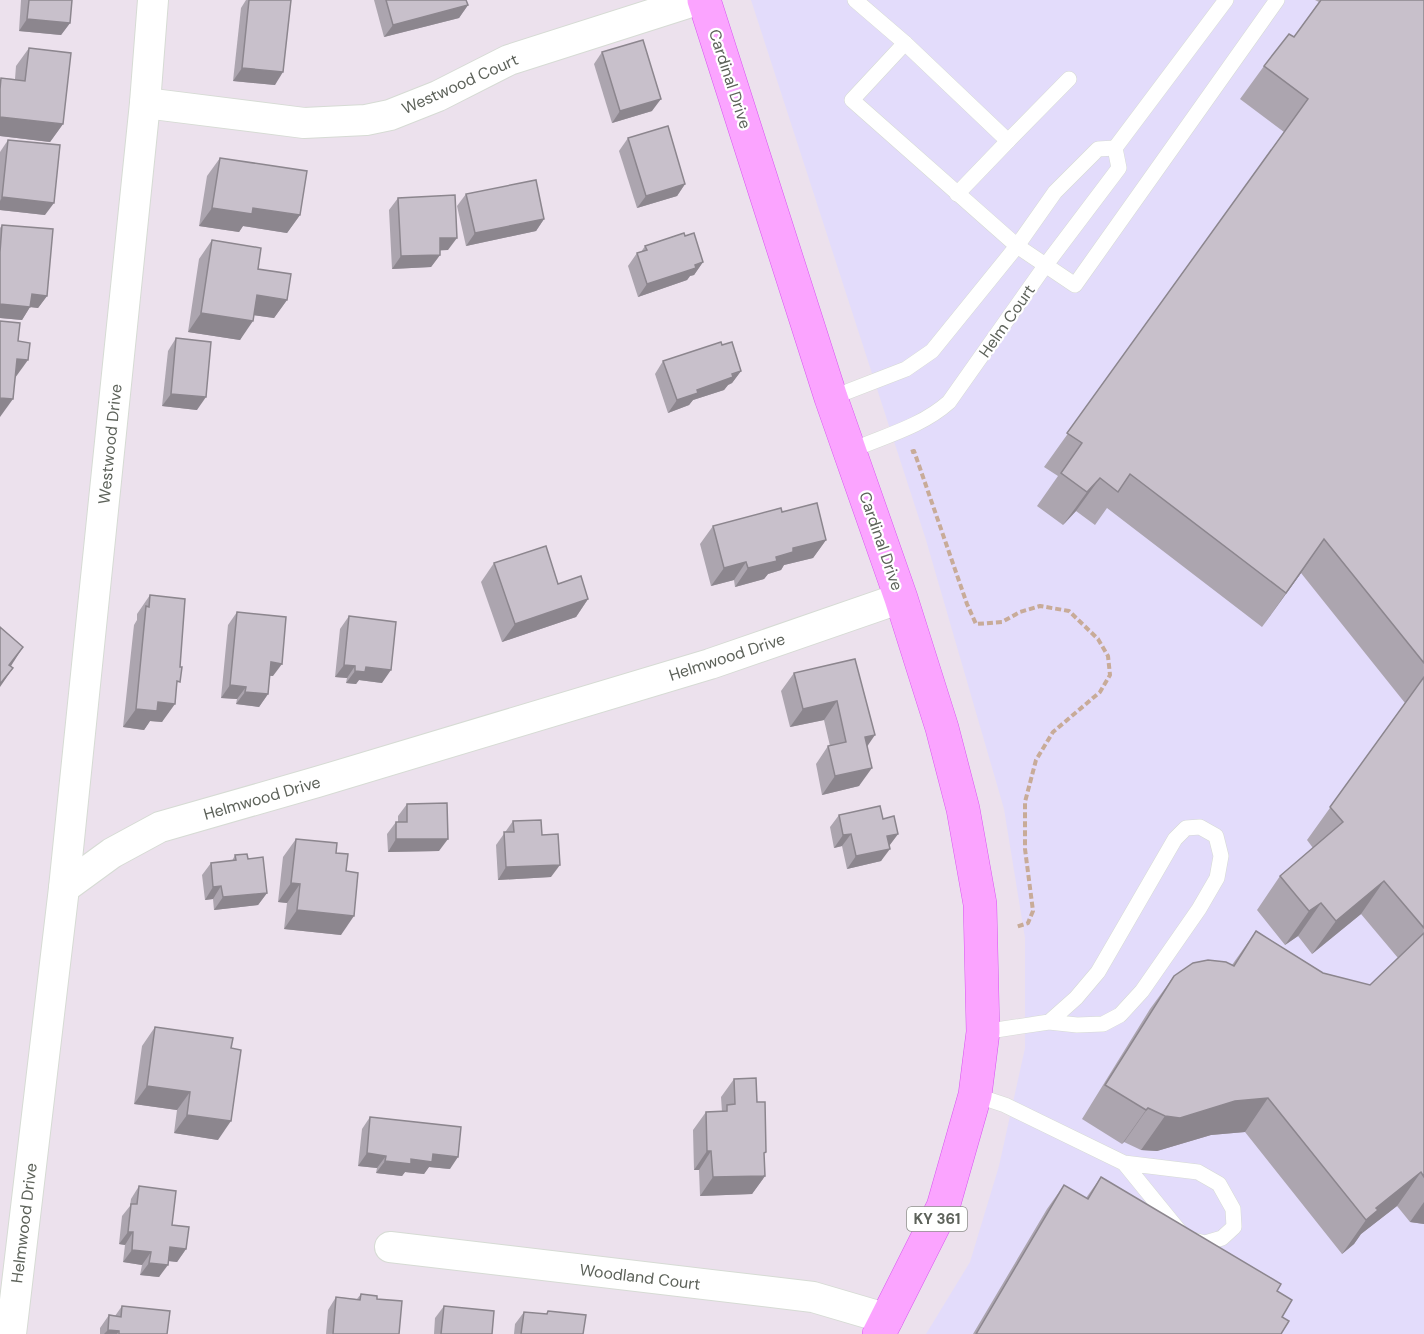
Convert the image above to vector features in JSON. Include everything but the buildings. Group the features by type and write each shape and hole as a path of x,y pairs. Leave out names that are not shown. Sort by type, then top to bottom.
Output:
{"main road":[{"name":"Cardinal Drive","path":"704,0 831,398 901,598 942,728 963,809 980,904 983,1032 975,1095"},
{"name":"KY 361","path":"884,1327 943,1207 975,1095"}],"street":[{"name":"Westwood Drive","path":"64,888 145,104 153,0"},
{"name":"Westwood Court","path":"145,104 304,123 366,120 390,115 438,96 509,60 697,0"},
{"name":"Helmwood Drive","path":"11,1334 64,888 112,853 160,827 710,664 901,598"},
{"name":"Woodland Court","path":"390,1247 813,1297 884,1327"}],"lane":[{"path":"855,0 1008,141"},
{"path":"831,398 906,369 932,351 1017,246 1055,192 1098,148 1115,148 1226,0"},
{"path":"904,43 852,100 1017,246 1075,285 1278,0"},
{"path":"957,194 1068,79"},
{"name":"Helm Court","path":"850,451 934,416 949,402 1119,168 1115,148"},
{"path":"983,1032 1049,1022 1077,1025 1103,1024 1120,1015 1142,991 1199,909 1217,878 1221,856 1216,836 1200,827 1186,828 1174,839 1098,972 1076,998 1049,1022"},
{"path":"975,1095 1005,1105 1125,1162 1198,1172 1219,1184 1233,1209 1234,1227 1222,1238 1205,1243 1185,1238 1125,1162"}],"path":[{"path":"906,453 914,451 976,624 1002,622 1020,612 1040,606 1069,611 1098,639 1108,656 1110,675 1100,692 1053,732 1036,760 1025,802 1025,849 1033,911 1029,923 1016,927"}],"shaded area":[{"path":"751,0 1424,0 1424,1334 926,1334 970,1262 999,1166 1025,1048 1025,938 1004,809 926,540"}]}
